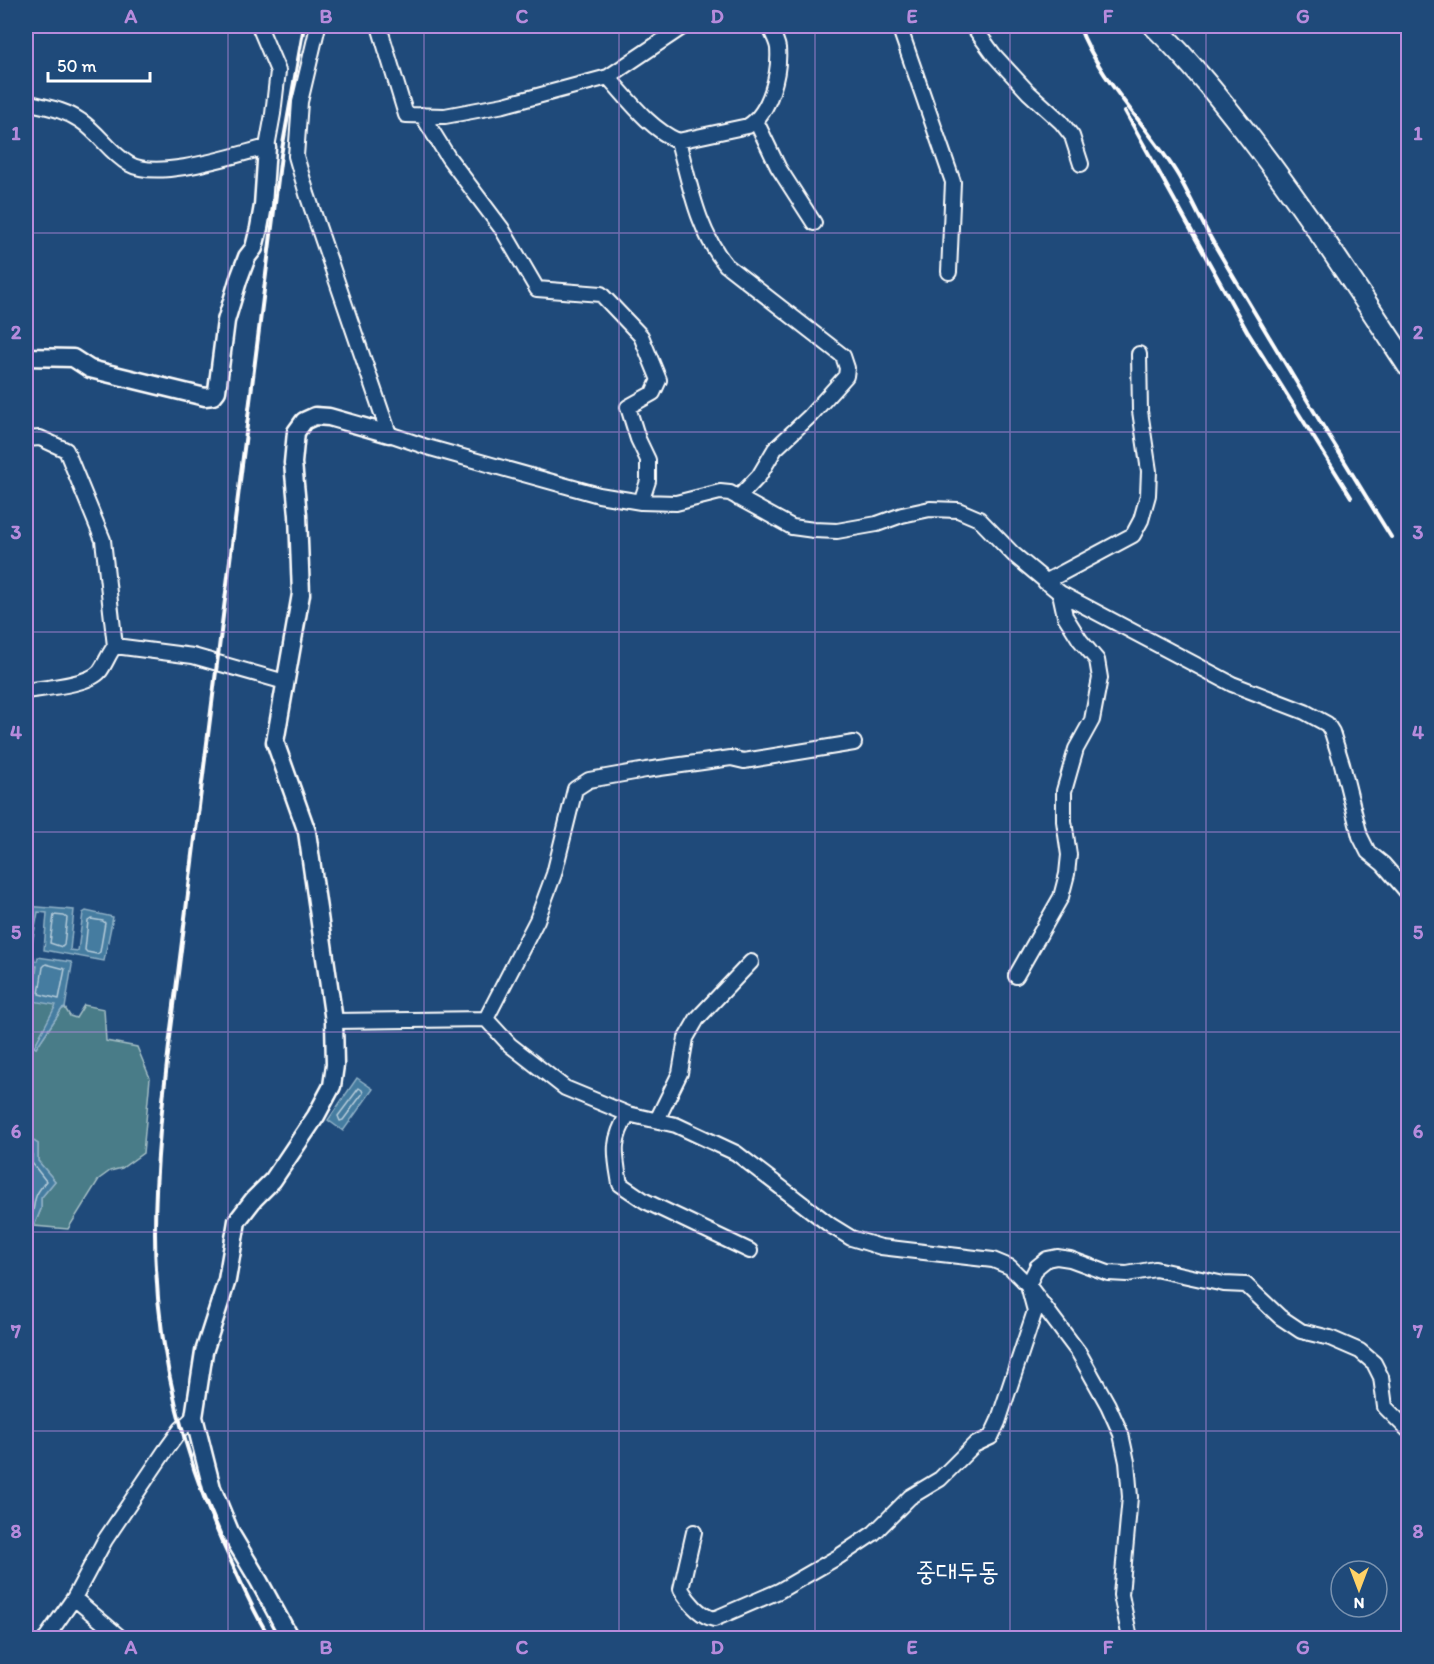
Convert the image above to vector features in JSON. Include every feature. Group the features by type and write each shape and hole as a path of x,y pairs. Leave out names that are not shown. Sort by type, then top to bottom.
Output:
{"main road":[{"path":"1154,26 1175,46 1222,102 1285,184 1336,256 1408,366"}],"street":[{"path":"26,357 73,358 90,369 205,398 213,396 217,390 226,321 247,257 254,248 263,206 267,147 278,70 259,26"},
{"path":"318,26 300,102 296,156 389,434"},
{"path":"379,26 406,115 445,116 504,105 608,77 684,26"},
{"path":"608,77 644,117 667,136 678,141 748,126 756,121 775,84 778,47 769,26"},
{"path":"899,26 953,182 949,272"},
{"path":"973,26 1014,78 1061,122 1072,136 1082,164"},
{"path":"26,102 56,108 82,121 129,165 140,169 168,171 267,147"},
{"path":"422,115 448,157 502,229 537,289 601,294 641,336 659,380 653,393 628,407 638,439 648,460 648,481 641,502"},
{"path":"756,121 778,167 814,223"},
{"path":"678,141 702,225 714,249 726,265 843,356 847,368 846,376 810,416 775,449 759,476 738,498"},
{"path":"1045,582 1133,535 1142,520 1148,495 1149,471 1140,411 1139,354"},
{"path":"290,1638 260,1581 231,1534 212,1488 194,1417 204,1352 227,1280 237,1221 273,1180 291,1154 332,1086 335,1065 334,1022 307,832 274,742 301,594 298,515 293,463 296,432 304,421 315,416 329,417 599,495 641,502 676,503 720,492 730,493 792,527 814,530 837,531 877,524 902,515 930,509 958,510 979,519 1013,554 1060,593 1232,684 1305,712 1327,724 1332,732 1342,764 1360,836 1368,852 1383,864 1408,893"},
{"path":"26,439 40,438 66,450 103,540 115,646 107,656 100,672 87,680 26,691"},
{"path":"1016,976 1061,897 1069,855 1064,821 1064,791 1076,749 1092,720 1100,678 1097,660 1080,640 1065,616 1060,593"},
{"path":"115,646 193,656 285,682"},
{"path":"486,1019 537,920 554,874 575,789 589,780 646,770 731,758 744,761 854,743"},
{"path":"657,1120 680,1073 686,1038 697,1019 751,962"},
{"path":"334,1022 486,1019 510,1045 565,1088 628,1114 676,1125 736,1153 830,1225 851,1238 881,1247 993,1260 1010,1267 1028,1285 1079,1353 1108,1405 1121,1434 1127,1462 1130,1497 1121,1595 1130,1638"},
{"path":"628,1114 619,1129 614,1150 620,1184 645,1201 750,1251"},
{"path":"694,1532 681,1589 705,1617 714,1619 778,1591 838,1557 874,1533 910,1497 940,1479 974,1445 991,1437 1035,1311 1028,1285 1037,1267 1047,1259 1058,1257 1070,1258 1108,1273 1127,1274 1155,1269 1224,1284 1245,1285 1281,1317 1301,1331 1330,1338 1360,1351 1374,1363 1381,1377 1385,1407 1408,1430"},
{"path":"46,1638 74,1598 105,1540 170,1444 194,1417"},
{"path":"74,1598 121,1638"}],"green space":[{"path":"32,966 37,966 57,1005 34,1047 36,1048 62,1009 65,1008 70,1016 76,1018 84,1005 104,1009 106,1041 137,1047 150,1078 143,1153 122,1168 110,1171 99,1179 68,1229 34,1226 41,1209 41,1198 55,1181 38,1161 38,1144 26,1136 26,1000"}],"water":[{"path":"26,906 74,910 70,950 78,951 83,913 86,911 113,917 104,961 44,950 47,913 38,912 31,948 26,947"},
{"path":"26,956 34,957 35,961 38,957 71,962 72,965 65,1008 62,1009 36,1048 34,1047 56,1005 32,1001 37,966 32,966 26,1000"},
{"path":"357,1078 373,1089 343,1131 328,1120"},
{"path":"26,1136 38,1144 38,1161 55,1181 41,1198 41,1209 34,1226 26,1230"}],"railway":[{"path":"270,1638 252,1607 202,1493 176,1408 160,1321 156,1277 155,1207 160,1131 171,1029 281,155 304,26"},
{"path":"1079,26 1099,66 1179,177 1217,249 1391,537"},
{"path":"1125,111 1247,331 1351,497"}],"district":[{"name":"중대두동","path":"957,1571"}]}
